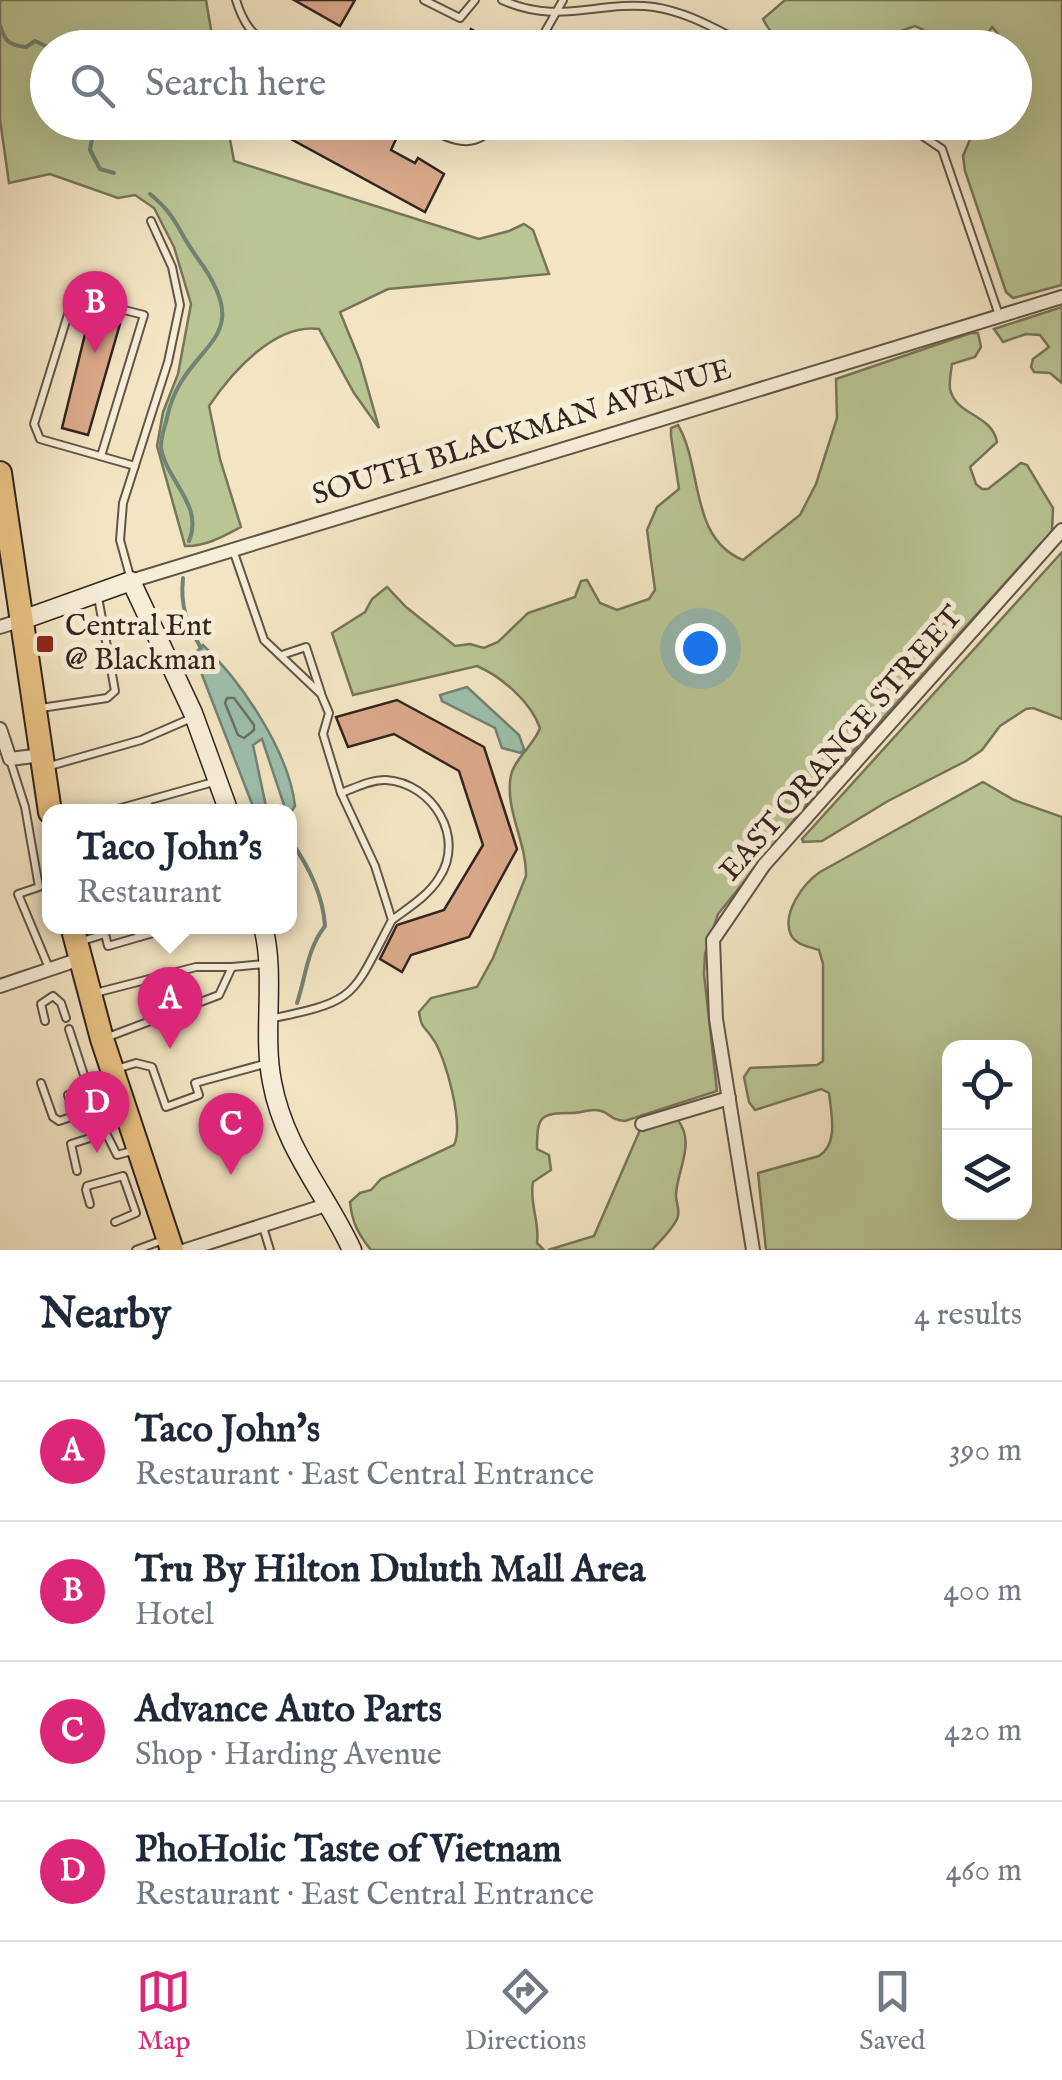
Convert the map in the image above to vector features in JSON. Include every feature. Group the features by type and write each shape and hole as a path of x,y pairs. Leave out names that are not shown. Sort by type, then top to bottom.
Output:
{"highway":[{"path":"0,473 11,623 35,709 49,804"},
{"path":"76,943 102,1040 138,1148 140,1189 176,1246"}],"street":[{"name":"SOUTH BLACKMAN AVENUE","path":"11,623 131,581 1062,297"},
{"name":"EAST ORANGE STREET","path":"753,1250 716,1019 713,940 764,865 1062,530"},
{"path":"131,581 194,717 226,804"},
{"path":"0,729 10,759 43,761"},
{"path":"264,934 272,1083 299,1161 352,1250"},
{"path":"0,986 49,969 76,943"},
{"path":"642,1124 729,1098"},
{"path":"176,1246 263,1226 326,1205"}],"lane":[{"path":"236,0 243,22 251,30"},
{"path":"424,0 460,18 475,0"},
{"path":"502,0 519,8 555,13 622,5 652,7 692,16 719,30"},
{"path":"546,30 563,0"},
{"path":"929,140 942,149 1000,316"},
{"path":"131,581 120,540 123,503 168,362 180,305 172,268 151,221"},
{"path":"101,456 144,315 84,300 70,308 34,424 40,440 135,466"},
{"path":"233,550 264,640 321,694"},
{"path":"35,709 107,698 115,691 98,593"},
{"path":"282,655 306,647 330,713 323,734 341,793 376,866 392,920"},
{"path":"43,761 142,740 194,717"},
{"path":"10,759 25,807 39,887 18,894 49,969"},
{"path":"136,804 218,780"},
{"path":"268,1019 322,1008 345,998 360,981 392,920 422,898 440,877 450,850 446,823 429,799 405,784 383,780 341,793"},
{"path":"105,934 108,946 150,934"},
{"path":"89,996 196,967 268,964"},
{"path":"102,1040 219,996 232,967"},
{"path":"44,1021 41,1004 53,996 61,1002 66,1018"},
{"path":"70,1029 95,1109"},
{"path":"112,1070 136,1063 152,1068 166,1106 198,1095 196,1082 270,1063"},
{"path":"42,1083 56,1120 122,1100"},
{"path":"68,1095 75,1116"},
{"path":"77,1171 72,1144 106,1133 117,1155 138,1148"},
{"path":"90,1204 88,1186 118,1174 124,1176 140,1189 135,1215 115,1222"},
{"path":"263,1226 270,1250"},
{"path":"139,1250 176,1246"}],"shaded area":[{"path":"0,0 206,0 211,30 30,30 30,140 230,140 234,161 479,239 524,224 533,230 549,274 388,289 340,312 360,361 379,428 354,393 319,329 286,334 256,352 209,406 241,527 207,543 185,546 157,446 163,412 178,374 191,304 174,247 154,208 135,195 118,198 50,174 9,183 0,120"},
{"path":"785,0 1062,0 1062,285 1013,298 1006,292 963,156 970,140 1032,140 1032,30 924,30 915,26 903,30 770,30 763,19"},
{"path":"1062,307 1062,383 1050,373 1034,372 1031,367 1033,359 1049,347 1040,335 1026,334 1003,342 994,329"},
{"path":"978,333 981,347 975,357 952,364 950,386 959,405 988,426 997,442 970,467 976,484 988,489 1021,463 1027,465 1053,508 1052,531 819,789 718,914 705,954 704,974 717,1091 625,1121 596,1110 553,1114 542,1119 537,1149 549,1155 551,1170 533,1182 532,1190 537,1243 544,1250 371,1250 356,1228 350,1202 381,1179 454,1145 457,1123 448,1075 419,1012 431,998 477,987 493,958 526,876 511,800 511,775 540,728 514,691 477,666 353,695 332,633 365,612 372,599 387,587 455,646 470,644 484,648 498,642 528,613 575,597 581,581 587,580 600,603 617,610 649,599 655,590 647,530 657,507 679,489 671,436 671,428 678,425 705,519 726,550 743,560 800,515 816,484 837,418 836,379"},
{"path":"1062,552 1062,719 1026,709 1000,726 982,750 966,761 822,841 803,842 802,839"},
{"path":"983,782 1014,800 1062,817 1062,1250 766,1250 758,1173 819,1156 831,1136 829,1093 821,1089 755,1110 749,1102 744,1077 750,1068 817,1065 823,1061 823,964 819,950 796,941 789,926 792,908 807,883 820,872"},
{"path":"677,1119 685,1138 676,1196 678,1216 652,1250 548,1250 594,1236 640,1130"}],"water":[{"path":"203,645 248,698 284,763 295,804 284,804 262,739 253,745 266,804 252,804 194,654"},
{"path":"467,687 519,735 524,749 521,753 502,748 495,728 442,701 440,695"}],"building":[{"path":"294,0 355,0 340,26"},
{"path":"293,140 396,140 391,150 415,163 418,158 444,174 425,212"},
{"path":"94,317 120,324 88,435 62,428 88,322 92,323"},
{"path":"397,700 484,747 517,849 469,937 411,955 402,972 380,959 397,925 444,910 483,845 459,771 394,734 348,747 336,717"}],"waterway":[{"path":"0,25 11,43 30,44"},
{"path":"92,140 90,150 100,169 114,173"},
{"path":"150,194 176,224 215,286 222,308 213,341 176,392 161,441 165,460 192,516 189,541"},
{"path":"183,578 186,614 201,648"},
{"path":"297,851 314,881 325,926 311,953 297,1003"}],"place":[{"name":"Tru By Hilton Duluth Mall Area","path":"95,353"},
{"name":"Central Ent @ Blackman","path":"45,644"},
{"name":"Taco John's","path":"170,1049"},
{"name":"PhoHolic Taste of Vietnam","path":"97,1153"},
{"name":"Advance Auto Parts","path":"231,1175"}]}
